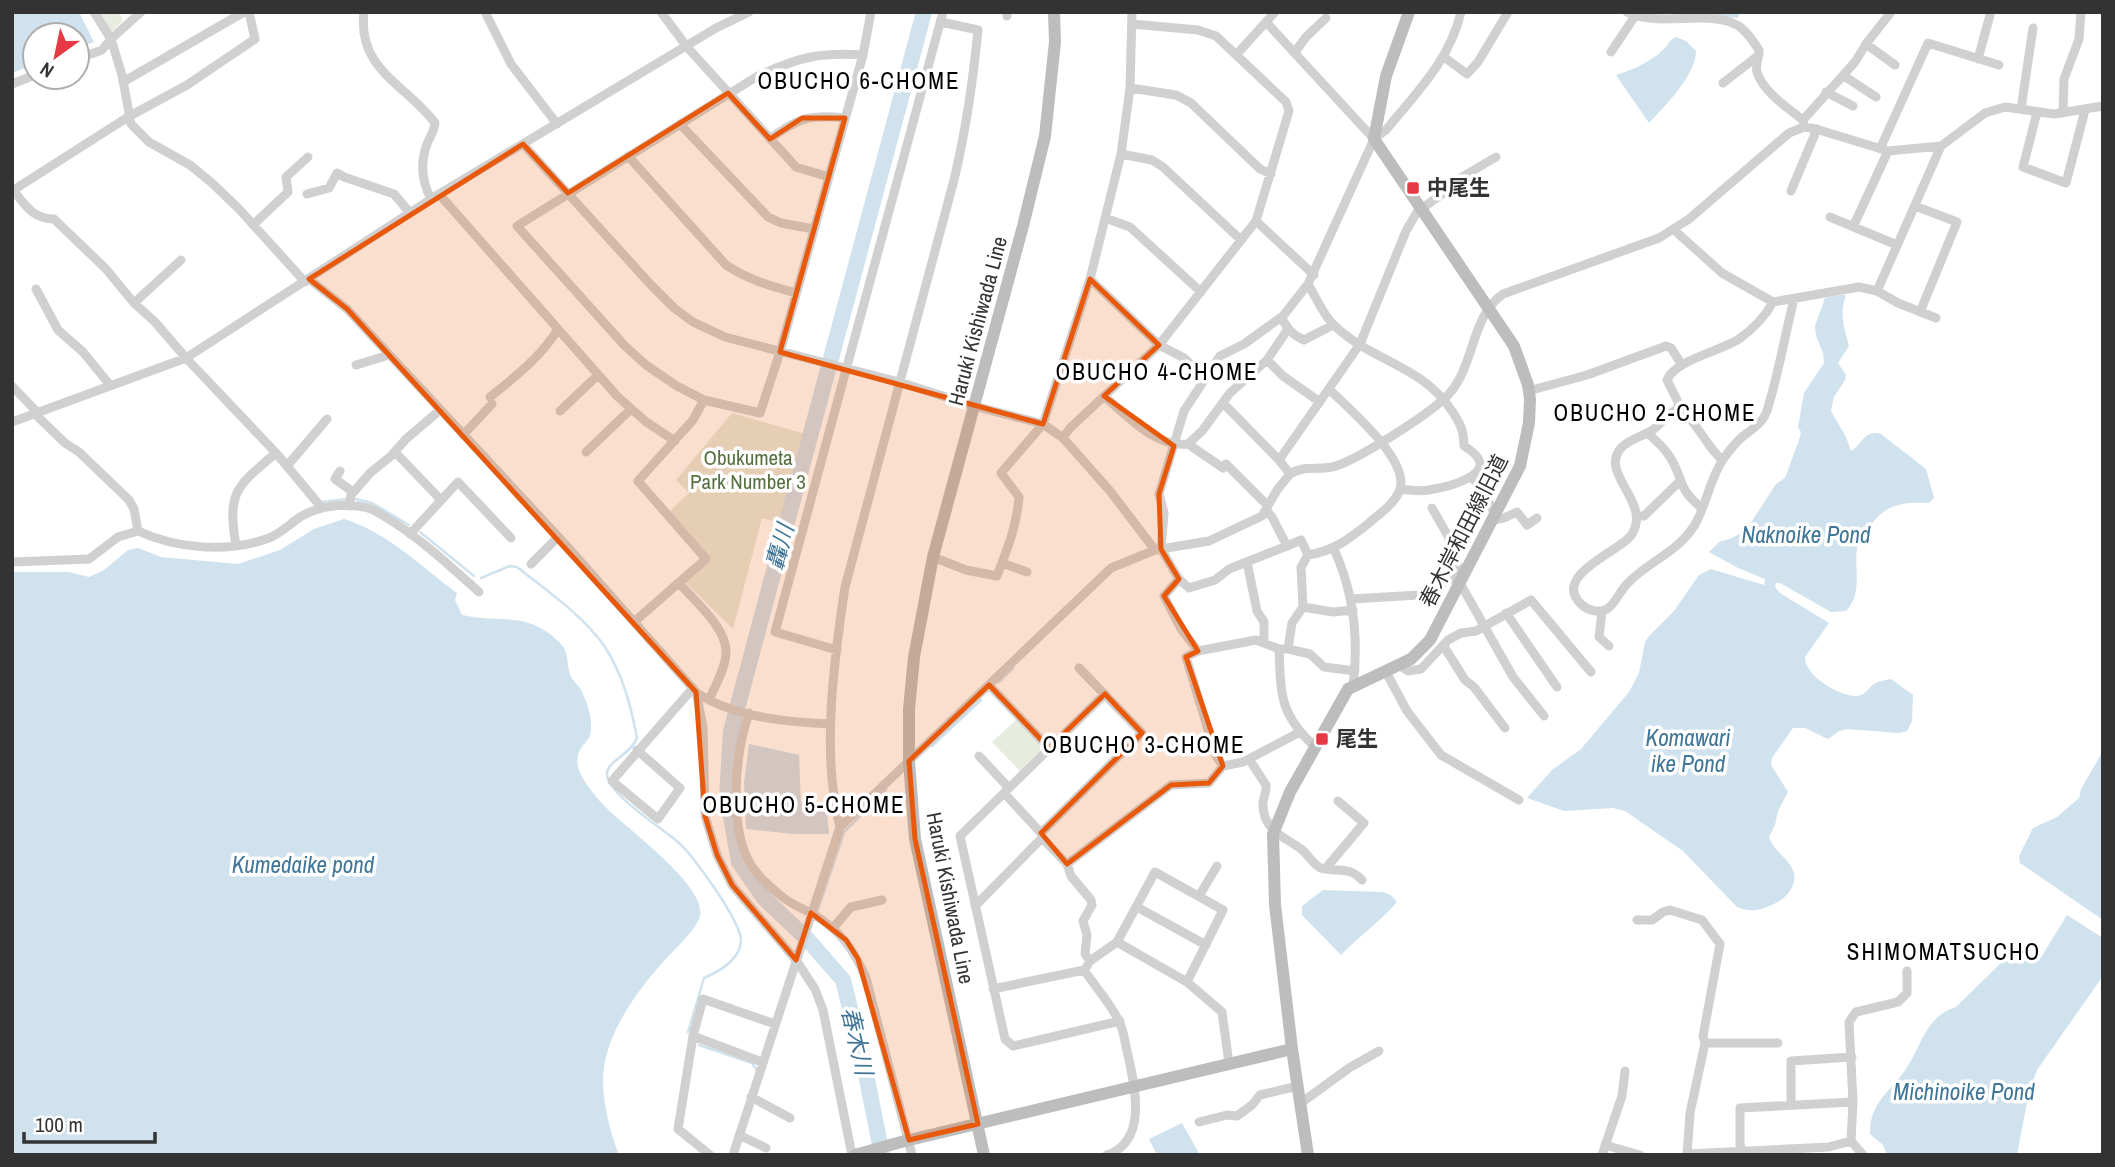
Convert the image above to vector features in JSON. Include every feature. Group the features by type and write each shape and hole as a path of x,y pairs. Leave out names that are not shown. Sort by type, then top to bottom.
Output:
{"main road":[{"name":"Haruki Kishiwada Line","path":"984,1155 915,839 909,761 909,709 914,657 933,557 1045,135 1055,42 1054,12"},
{"path":"1374,139 1386,76 1409,12"},
{"name":"春木岸和田線旧道","path":"1353,686 1411,659 1430,640 1524,456 1530,423 1528,391 1514,346 1374,139"},
{"path":"1308,1155 1275,905 1273,832 1314,746 1348,689 1353,686"},
{"path":"854,1155 1292,1049"}],"street":[{"path":"94,12 111,39 123,82 128,117 139,134 190,165 212,183 307,281 347,309 635,621 694,690 709,700 749,713 806,723 830,724"},
{"path":"124,12 129,22"},
{"path":"91,55 102,51 111,39 141,12"},
{"path":"123,82 247,12 256,39 187,85 128,117 13,190 34,215 43,219 54,219 106,269 134,303 155,322 276,453 321,507"},
{"path":"364,12 363,38 369,53 395,85 435,123 424,155 422,168 425,188 631,409 675,442"},
{"path":"485,12 511,64 556,124"},
{"path":"661,12 687,47 796,167 829,177"},
{"path":"12,422 186,358 435,197 749,12"},
{"path":"863,55 814,55 787,62 756,76 517,226 624,345 656,372 704,400 760,413 829,177 863,55 872,12"},
{"path":"933,557 966,570 997,576 1014,531 1019,497 1001,473 1043,424 1090,279 1121,154 1130,88 1132,12"},
{"path":"1237,54 1275,12"},
{"path":"1444,57 1467,74 1478,62 1508,12"},
{"path":"733,1155 840,827 1111,568 1158,550 1209,541 1262,516 1290,474 1300,467 1333,467 1383,442 1444,399 1462,375 1488,306 1503,294 1659,238 1692,216 1803,124 1826,92 1844,76 1892,12"},
{"path":"2063,113 2064,79 2079,39 2081,12"},
{"path":"1158,550 1164,513 1159,494 1184,411 1220,356 1244,344 1281,317 1308,284 1374,139 1386,130 1444,57 1454,37 1458,13"},
{"path":"1611,52 1631,14 1735,24 1759,50 1756,69 1761,79 1773,95 1803,124 1884,150 1941,146"},
{"path":"1978,59 1990,15"},
{"path":"837,650 775,632 843,368 942,17 978,30 973,82 967,129 845,587 830,724 836,809 840,827"},
{"path":"1295,52 1326,18"},
{"path":"1267,23 1374,139"},
{"path":"1063,438 1070,428 1159,345 1256,221 1289,111 1286,102 1216,36 1198,30 1132,24"},
{"path":"2021,109 2033,28"},
{"path":"1853,227 1928,43 1999,65"},
{"path":"1866,44 1895,65"},
{"path":"1723,83 1759,55"},
{"path":"1844,76 1876,97"},
{"path":"1130,88 1175,95 1191,103 1260,169 1271,174"},
{"path":"1826,92 1853,106"},
{"path":"1877,291 1941,146 1985,113 2005,107 2063,113 2103,106"},
{"path":"2038,112 2023,167 2066,183 2085,110"},
{"path":"770,139 802,118 822,115 845,118"},
{"path":"680,124 768,217 781,223 814,229"},
{"path":"1791,191 1817,130"},
{"path":"523,144 651,285 692,322 725,337 899,382 1043,424 1063,438 1189,588 1215,580 1228,569 1301,540 1308,555"},
{"path":"1121,154 1152,160 1163,167 1241,240"},
{"path":"628,156 726,265 761,284 796,293"},
{"path":"253,225 288,192 286,177 308,157"},
{"path":"1279,460 1360,344 1406,231 1421,208 1442,194 1452,183 1496,157"},
{"path":"307,194 329,188 337,173 394,194 410,213"},
{"path":"1915,205 1957,222 1920,312"},
{"path":"1829,217 1897,245"},
{"path":"1105,218 1130,227 1201,292"},
{"path":"1256,221 1314,275"},
{"path":"1673,229 1722,273 1773,302 1859,287 1877,291 1936,317"},
{"path":"134,303 181,260"},
{"path":"1090,279 1159,345 1184,358 1205,377"},
{"path":"1308,284 1333,325 1360,344 1404,367 1436,390 1462,427 1464,446 1475,452 1480,460 1480,468 1471,477 1429,490 1400,489"},
{"path":"36,289 58,330 83,352 110,385"},
{"path":"1722,460 1708,446 1685,412 1678,409 1671,412 1656,428 1622,447 1615,464 1618,475 1635,504 1638,516 1632,535 1627,541 1597,558 1577,581 1576,597 1581,605 1590,610 1602,611 1610,608 1632,578 1668,555 1693,528 1722,460 1738,441 1764,418 1794,299"},
{"path":"1678,409 1678,402 1667,380 1669,374 1682,365 1739,339 1756,325 1773,302"},
{"path":"1281,317 1295,337 1304,340 1333,325"},
{"path":"463,435 491,400 548,345 558,330"},
{"path":"1104,396 1144,429 1174,446 1188,444 1202,431 1230,393 1267,360 1288,330"},
{"path":"1528,391 1587,375 1666,346 1671,348 1682,365"},
{"path":"356,365 389,355"},
{"path":"1267,360 1283,376 1320,402"},
{"path":"560,411 598,375"},
{"path":"12,386 65,443 79,452 129,500 134,509 138,531"},
{"path":"1314,746 1300,732 1281,698 1284,649 1292,623 1303,607 1301,567 1308,555 1334,549 1385,509 1400,489 1399,476 1383,442 1330,390"},
{"path":"635,621 706,559 638,481 693,421 704,400"},
{"path":"1223,403 1290,474"},
{"path":"586,452 631,409"},
{"path":"349,506 353,492 405,439 440,410"},
{"path":"287,466 327,419"},
{"path":"1647,433 1670,458 1679,482 1693,501 1702,508"},
{"path":"1188,444 1223,468 1226,464 1267,508 1287,546"},
{"path":"395,452 441,500"},
{"path":"236,546 232,508 238,488 276,453"},
{"path":"340,471 335,479 353,492"},
{"path":"1471,477 1484,491 1494,517 1504,518 1517,512 1527,525 1537,518"},
{"path":"410,534 458,482 511,538"},
{"path":"1638,516 1644,516 1679,482"},
{"path":"12,562 89,559 118,537 138,531 154,539 181,544 209,548 236,546 271,538 302,516 321,507 349,506 369,508 410,534 479,592"},
{"path":"1432,508 1448,536 1462,578 1483,625 1513,677 1545,716"},
{"path":"531,564 558,537"},
{"path":"1334,549 1344,570 1357,634 1353,686"},
{"path":"1247,562 1257,611 1264,622 1264,643"},
{"path":"1002,563 1027,572"},
{"path":"1351,599 1419,594 1462,578"},
{"path":"1179,579 1164,596 1181,629 1198,651"},
{"path":"679,583 721,631 726,642 726,656 709,700"},
{"path":"1399,665 1408,671 1416,671 1443,645 1461,633 1476,631 1531,600 1591,672"},
{"path":"1303,607 1333,612 1353,610"},
{"path":"1602,611 1600,637 1609,646"},
{"path":"1506,613 1558,687"},
{"path":"1223,766 1216,756 1186,657 1198,651 1247,640 1310,654 1324,667 1355,671"},
{"path":"1443,645 1465,680 1474,687 1505,728"},
{"path":"975,906 1142,733 1079,668"},
{"path":"1386,672 1407,711 1441,755 1519,800"},
{"path":"989,685 1049,748"},
{"path":"637,750 680,788 658,820 612,781 637,750 694,690"},
{"path":"694,690 703,727 705,816 717,855 732,885 796,960 815,989 823,1010 854,1155"},
{"path":"1105,694 960,836 1005,1039 1013,1046 1120,1021"},
{"path":"749,713 742,731 737,769 737,802 743,849 751,866 778,894 833,928 846,940 858,958 866,978 912,1155"},
{"path":"1067,864 1171,785 1209,783 1223,766 1248,759 1300,732"},
{"path":"979,756 1067,864 1071,876 1091,900 1092,905 1083,921 1087,935 1087,966 1120,1021 1135,1087 1136,1104 1130,1137 1122,1147 1107,1155"},
{"path":"1248,759 1266,785 1263,811 1273,832 1302,850 1321,868 1346,869 1362,880"},
{"path":"1326,868 1364,823 1338,802"},
{"path":"1199,896 1217,866"},
{"path":"993,989 1087,966 1117,942 1155,872 1223,911 1187,982"},
{"path":"833,928 851,907 882,900"},
{"path":"1137,907 1206,945"},
{"path":"1637,920 1652,920 1670,910 1702,920 1720,944 1703,1036 1705,1043 1690,1113 1687,1155 1829,1151 1851,1141"},
{"path":"1117,942 1187,982 1222,1012 1229,1064"},
{"path":"1863,1155 1851,1141 1853,1102 1849,1021 1856,1012 1898,1002 1907,993 1907,971"},
{"path":"710,1155 678,1129 693,1036 703,999 775,1024"},
{"path":"693,1036 762,1062"},
{"path":"1705,1043 1777,1043"},
{"path":"1301,1103 1349,1068 1379,1051"},
{"path":"1791,1104 1791,1061 1852,1057"},
{"path":"1602,1155 1622,1096 1625,1071"},
{"path":"1199,1122 1227,1115 1237,1116 1260,1095 1298,1086"},
{"path":"751,1097 790,1118"},
{"path":"1745,1154 1740,1145 1740,1108 1853,1102"},
{"path":"738,1135 766,1148"},
{"path":"1605,1144 1640,1155"}],"highlighted area":[{"path":"728,93 770,139 802,118 845,118 780,352 1043,424 1090,279 1159,345 1104,396 1174,446 1159,494 1161,549 1179,579 1164,596 1198,651 1186,657 1223,766 1209,783 1171,785 1067,864 1041,833 1142,733 1105,694 1049,748 989,685 909,761 915,839 978,1124 909,1140 858,959 846,940 811,913 796,960 732,885 717,855 705,816 696,692 347,309 309,279 523,144 568,193"}],"green space":[{"path":"98,12 119,12 123,21 111,32"},
{"name":"Obukumeta Park Number 3","path":"732,413 809,435 785,524 762,518 733,629 683,580 711,559 667,514 689,493 676,480"},
{"path":"1016,720 1040,744 1040,751 1020,771 992,742"}],"water":[{"path":"12,12 79,12 84,21 21,21 21,69 12,73"},
{"path":"1655,12 1740,12 1738,18"},
{"path":"1676,37 1686,41 1696,51 1695,60 1679,90 1649,123 1616,75 1647,62"},
{"name":"Komawari ike Pond","path":"1846,295 1843,314 1849,346 1838,363 1846,375 1834,397 1831,411 1851,451 1867,435 1881,434 1926,469 1934,498 1929,503 1894,506 1874,521 1857,548 1856,589 1846,611 1831,612 1780,583 1776,583 1775,587 1780,593 1829,623 1805,657 1811,672 1827,686 1855,696 1863,694 1876,683 1891,679 1913,695 1912,721 1907,731 1899,733 1847,729 1828,739 1805,728 1793,728 1772,758 1771,765 1788,792 1769,837 1773,846 1792,868 1793,884 1788,894 1779,901 1760,909 1747,910 1737,907 1683,851 1625,811 1613,808 1564,811 1527,798 1552,770 1581,749 1629,692 1639,673 1645,642 1674,611 1699,575 1711,569 1764,585 1765,579 1709,552 1719,542 1743,532 1776,484 1785,478 1800,437 1798,427 1804,393 1824,363 1815,326 1825,298"},
{"name":"Kumedaike pond","path":"344,519 390,541 457,593 455,600 462,615 525,622 537,626 560,643 565,651 571,677 580,688 591,720 590,735 581,748 577,761 584,781 608,809 676,871 690,887 698,902 698,921 635,997 607,1052 603,1077 604,1100 619,1155 12,1155 12,572 69,572 89,577 104,570 128,550 138,548 161,557 238,564 280,550 314,529"},
{"path":"749,744 799,755 801,803 826,804 829,834 794,834 746,829 744,783"},
{"path":"2103,751 2103,920 2020,863 2019,856 2033,828 2057,817 2079,798 2081,789"},
{"path":"1323,890 1383,892 1391,895 1397,902 1341,955 1302,915 1302,906"},
{"name":"Michinoike Pond","path":"2067,915 2103,938 2103,976 2037,1070 2029,1092 2017,1155 1887,1155 1883,1145 1870,1134 1873,1114 1882,1098 1906,1069 1931,1024 1946,1011 1956,1007 2008,956 2040,959"},
{"path":"1182,1123 1200,1155 1157,1155 1149,1139"}],"waterway":[{"name":"轟川","path":"882,1155 864,1064 843,980 808,940 764,898 739,862 727,795 731,731 924,12"},
{"path":"352,498 372,503 409,525"},
{"path":"322,502 347,499"},
{"path":"420,532 474,576"},
{"path":"481,578 510,566 517,567 575,614 605,647 626,691 637,738 608,769 609,781 625,801 686,850 716,890 734,921 741,942 739,948 727,964 704,978 688,1032"},
{"path":"999,682 1013,668"},
{"path":"932,746 981,700"},
{"path":"817,912 844,832 886,790"},
{"path":"699,1045 752,1063 756,1069"}],"place":[{"name":"中尾生","path":"1413,188"},
{"name":"尾生","path":"1322,739"}],"district":[{"name":"OBUCHO 6-CHOME","path":"859,81"},
{"name":"OBUCHO 4-CHOME","path":"1157,372"},
{"name":"OBUCHO 2-CHOME","path":"1655,413"},
{"name":"OBUCHO 3-CHOME","path":"1144,745"},
{"name":"OBUCHO 5-CHOME","path":"804,805"},
{"name":"SHIMOMATSUCHO","path":"1944,952"}],"water label":[{"name":"Naknoike Pond","path":"1806,535"},
{"name":"春木川","path":"857,1041"}]}
